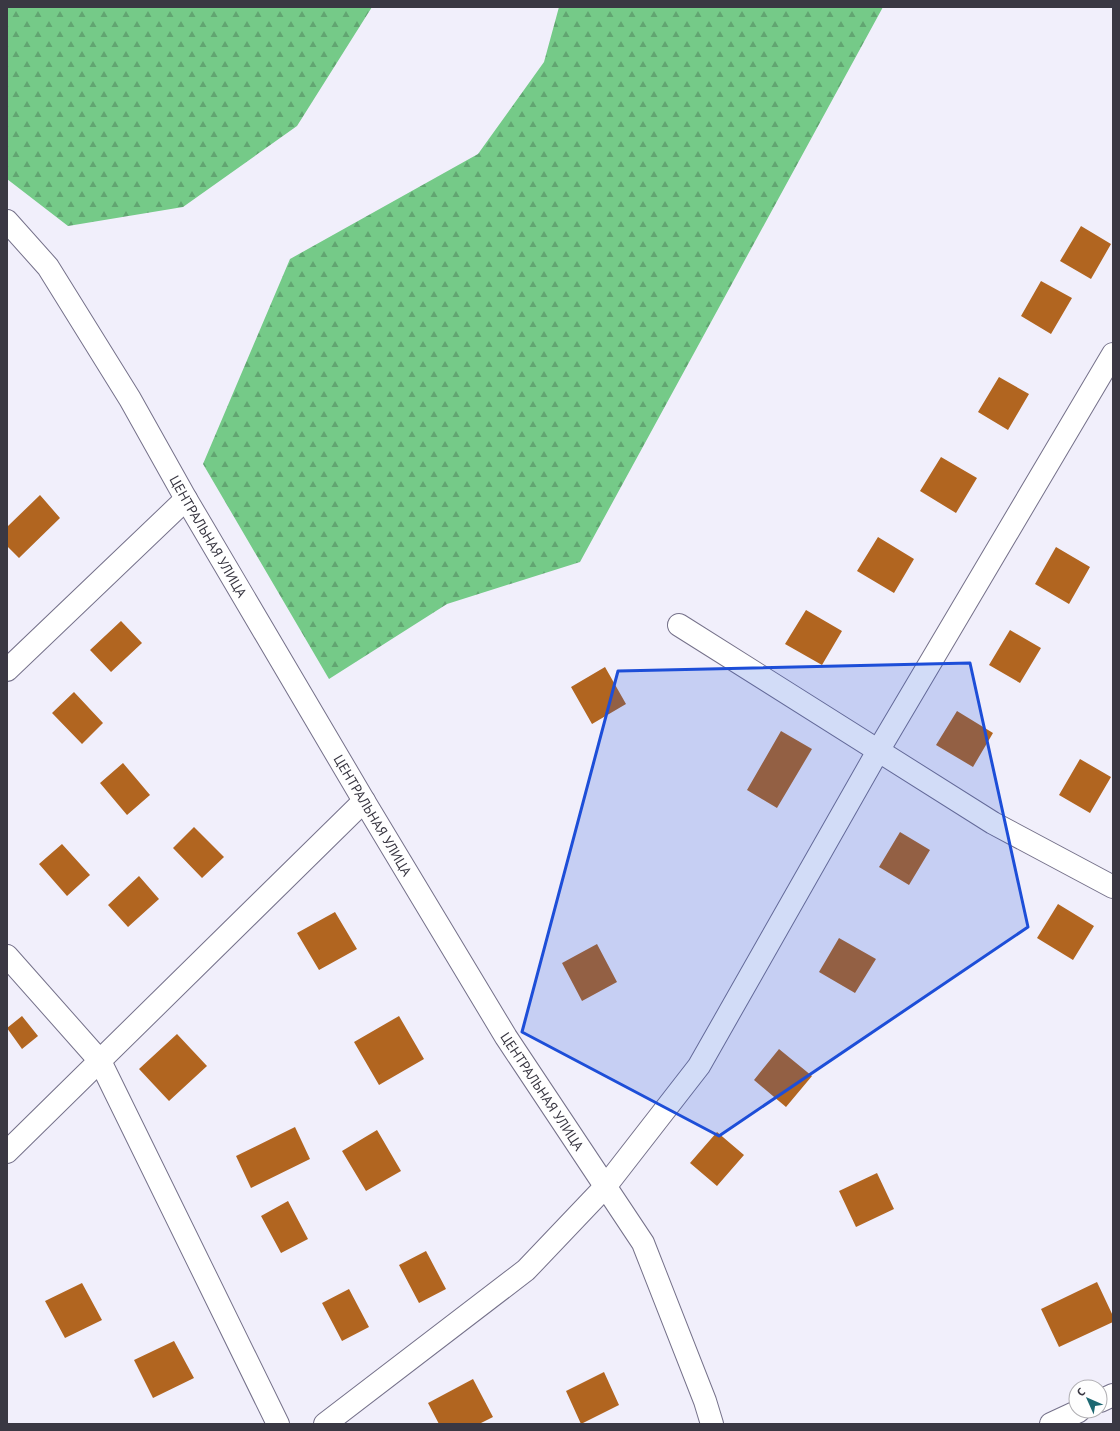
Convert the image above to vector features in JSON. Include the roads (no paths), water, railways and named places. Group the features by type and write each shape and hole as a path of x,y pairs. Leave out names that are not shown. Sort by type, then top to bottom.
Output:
{"street":[{"name":"ЦЕНТРАЛЬНАЯ УЛИЦА","path":"7,221 48,267 130,399 186,499 364,801 506,1037 643,1243 705,1401 712,1424"},
{"path":"325,1424 526,1270 605,1187 699,1066 878,751 1113,354"},
{"path":"7,670 186,499"},
{"path":"679,625 993,824 1113,887"},
{"path":"7,1152 364,801"},
{"path":"7,956 100,1061 278,1424"},
{"path":"1051,1424 1068,1416"}]}
